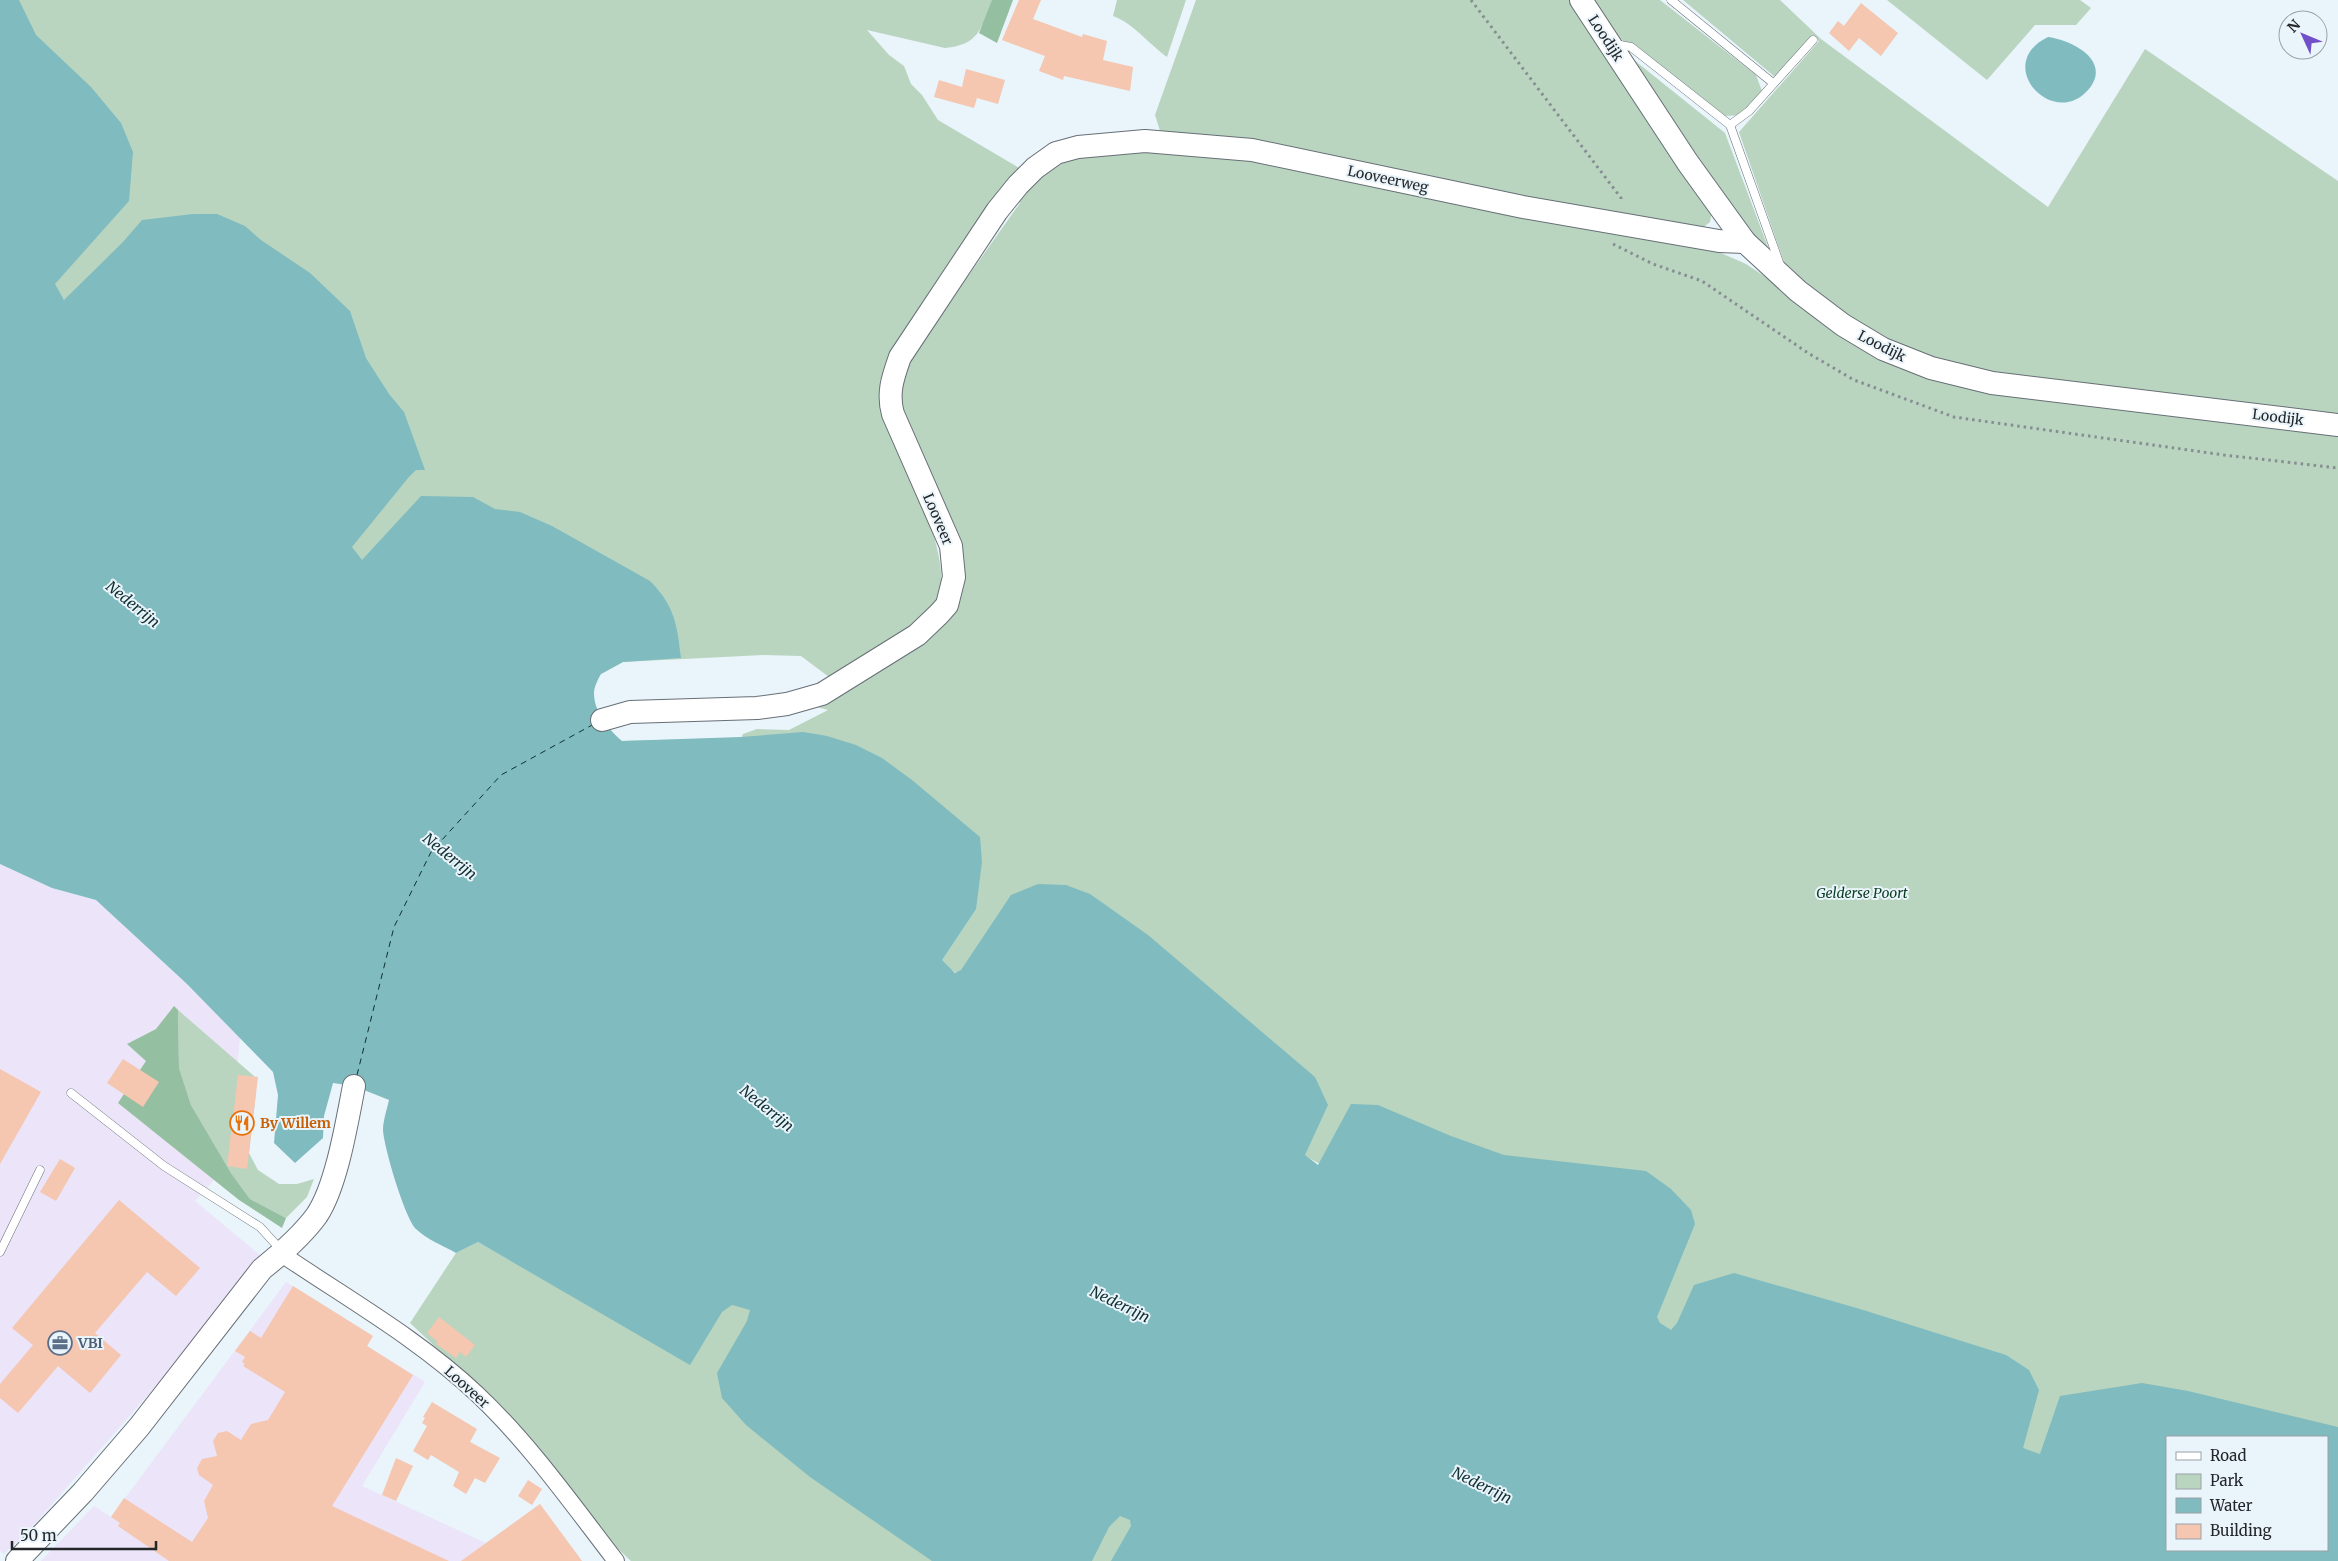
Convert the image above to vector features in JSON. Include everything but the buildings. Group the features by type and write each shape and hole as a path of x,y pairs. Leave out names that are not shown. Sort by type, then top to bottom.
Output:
{"street":[{"name":"Loodijk","path":"1581,0 1744,242 1784,278 1843,325 1883,350 1931,368 1992,383 2338,425"},
{"name":"Looveerweg","path":"1035,168 1056,153 1078,147 1145,141 1252,150 1523,208 1719,242 1744,242"},
{"name":"Looveer","path":"602,720 630,712 764,707 787,704 822,694 917,635 943,610 954,577 951,546 893,414 889,401 891,384 900,357 997,211 1035,168"},
{"path":"17,1561 89,1485 139,1427 262,1269 283,1252 305,1230 322,1206 342,1145 354,1086"},
{"name":"Looveer","path":"283,1252 289,1259 412,1341 477,1394 528,1448 616,1561"}],"lane":[{"path":"1672,0 1773,83"},
{"path":"1730,125 1749,111 1813,40"},
{"path":"1610,44 1631,46 1730,125 1784,278"},
{"path":"72,1093 164,1166 260,1227 283,1252"},
{"path":"0,1252 40,1170"}],"path":[{"path":"1471,0 1621,198 1620,224"}],"shaded area":[{"path":"0,864 52,888 96,900 187,984 240,1038 227,1166 195,1201 260,1255 161,1380 26,1534 4,1554 0,1551"},
{"path":"286,1282 373,1336 367,1346 425,1382 362,1486 486,1543 540,1504 582,1561 41,1561 94,1506 111,1517"}],"green space":[{"path":"0,0 993,0 982,27 972,39 956,46 945,48 867,30 889,55 904,66 911,84 922,95 938,120 1021,169 897,344 888,359 881,381 881,405 912,476 934,535 940,563 941,587 936,605 929,613 903,632 829,677 801,656 763,655 623,662 601,674 361,560 66,301 0,246"},
{"path":"992,0 1013,0 997,43 979,33"},
{"path":"1117,0 1186,0 1167,57 1134,29 1113,16"},
{"path":"1196,0 1569,0 1712,211 1710,222 1700,230 1161,134 1155,115"},
{"path":"1587,0 1660,0 1756,75 1762,91 1743,115 1725,116 1610,31"},
{"path":"1683,0 1780,0 1821,39 2048,207 2145,49 2338,181 2338,416 1951,367 1904,348 1852,322 1786,268 1739,132 1819,41 1813,36 1775,77"},
{"path":"1887,0 2080,0 2091,8 2076,25 2035,25 1987,80"},
{"path":"1624,52 1725,133 1771,255 1765,255"},
{"name":"Gelderse Poort","path":"1124,150 1243,156 1608,233 1721,253 1746,264 1883,355 2338,433 2338,1556 2328,1551 2328,1436 2166,1436 2166,1499 1666,1329 1320,1164 953,971 620,741 741,738 743,734 757,729 789,730 828,710 813,706 956,597 898,397 900,372 1020,203 1017,200 1050,168 1073,158"},
{"path":"174,1006 178,1010 179,1068 191,1105 231,1173 250,1199 286,1218 282,1228 239,1200 118,1103 146,1061 127,1044 156,1029"},
{"path":"178,1010 254,1076 256,1092 249,1153 258,1170 279,1184 297,1184 314,1179 307,1197 286,1218 250,1199 231,1173 191,1105 179,1068"},
{"path":"624,1236 1228,1561 631,1561 602,1534 573,1492 516,1423 410,1323 456,1253 478,1242 582,1301"}],"water":[{"name":"Nederrijn","path":"0,0 19,0 36,35 91,87 121,123 133,152 129,201 55,284 64,300 123,242 142,220 193,214 217,214 245,226 261,240 310,273 350,311 366,358 389,394 404,412 425,470 416,470 408,478 352,547 362,560 421,496 473,497 495,509 520,512 552,526 650,581 670,608 676,626 681,658 623,662 601,674 594,693 596,707 607,726 622,741 741,737 803,732 827,736 856,745 882,758 912,780 980,837 982,862 976,909 942,960 955,973 961,970 1011,895 1038,884 1066,885 1090,894 1148,935 1315,1077 1328,1105 1305,1155 1318,1165 1351,1104 1378,1105 1451,1136 1504,1155 1646,1171 1671,1189 1691,1210 1695,1224 1657,1317 1660,1323 1671,1330 1677,1323 1694,1285 1734,1273 1860,1309 2006,1355 2029,1370 2039,1390 2023,1448 2040,1454 2060,1396 2142,1383 2188,1391 2338,1427 2338,1561 1111,1561 1131,1526 1130,1520 1120,1516 1109,1527 1092,1561 932,1561 810,1477 746,1425 722,1398 717,1373 747,1321 750,1310 732,1305 722,1312 690,1365 478,1242 456,1253 430,1239 420,1233 411,1222 391,1166 383,1130 389,1100 354,1086 333,1083 324,1116 323,1138 295,1163 274,1143 278,1095 273,1072 187,984 96,900 52,888 0,864"},
{"path":"2048,37 2068,42 2078,47 2093,61 2096,70 2094,80 2088,90 2074,100 2059,102 2045,98 2034,89 2027,76 2026,62 2032,49"}],"ferry route":[{"path":"357,1075 394,927 431,852 501,775 594,724"}],"place":[{"name":"By Willem","path":"242,1123"},
{"name":"VBI","path":"60,1343"}]}
